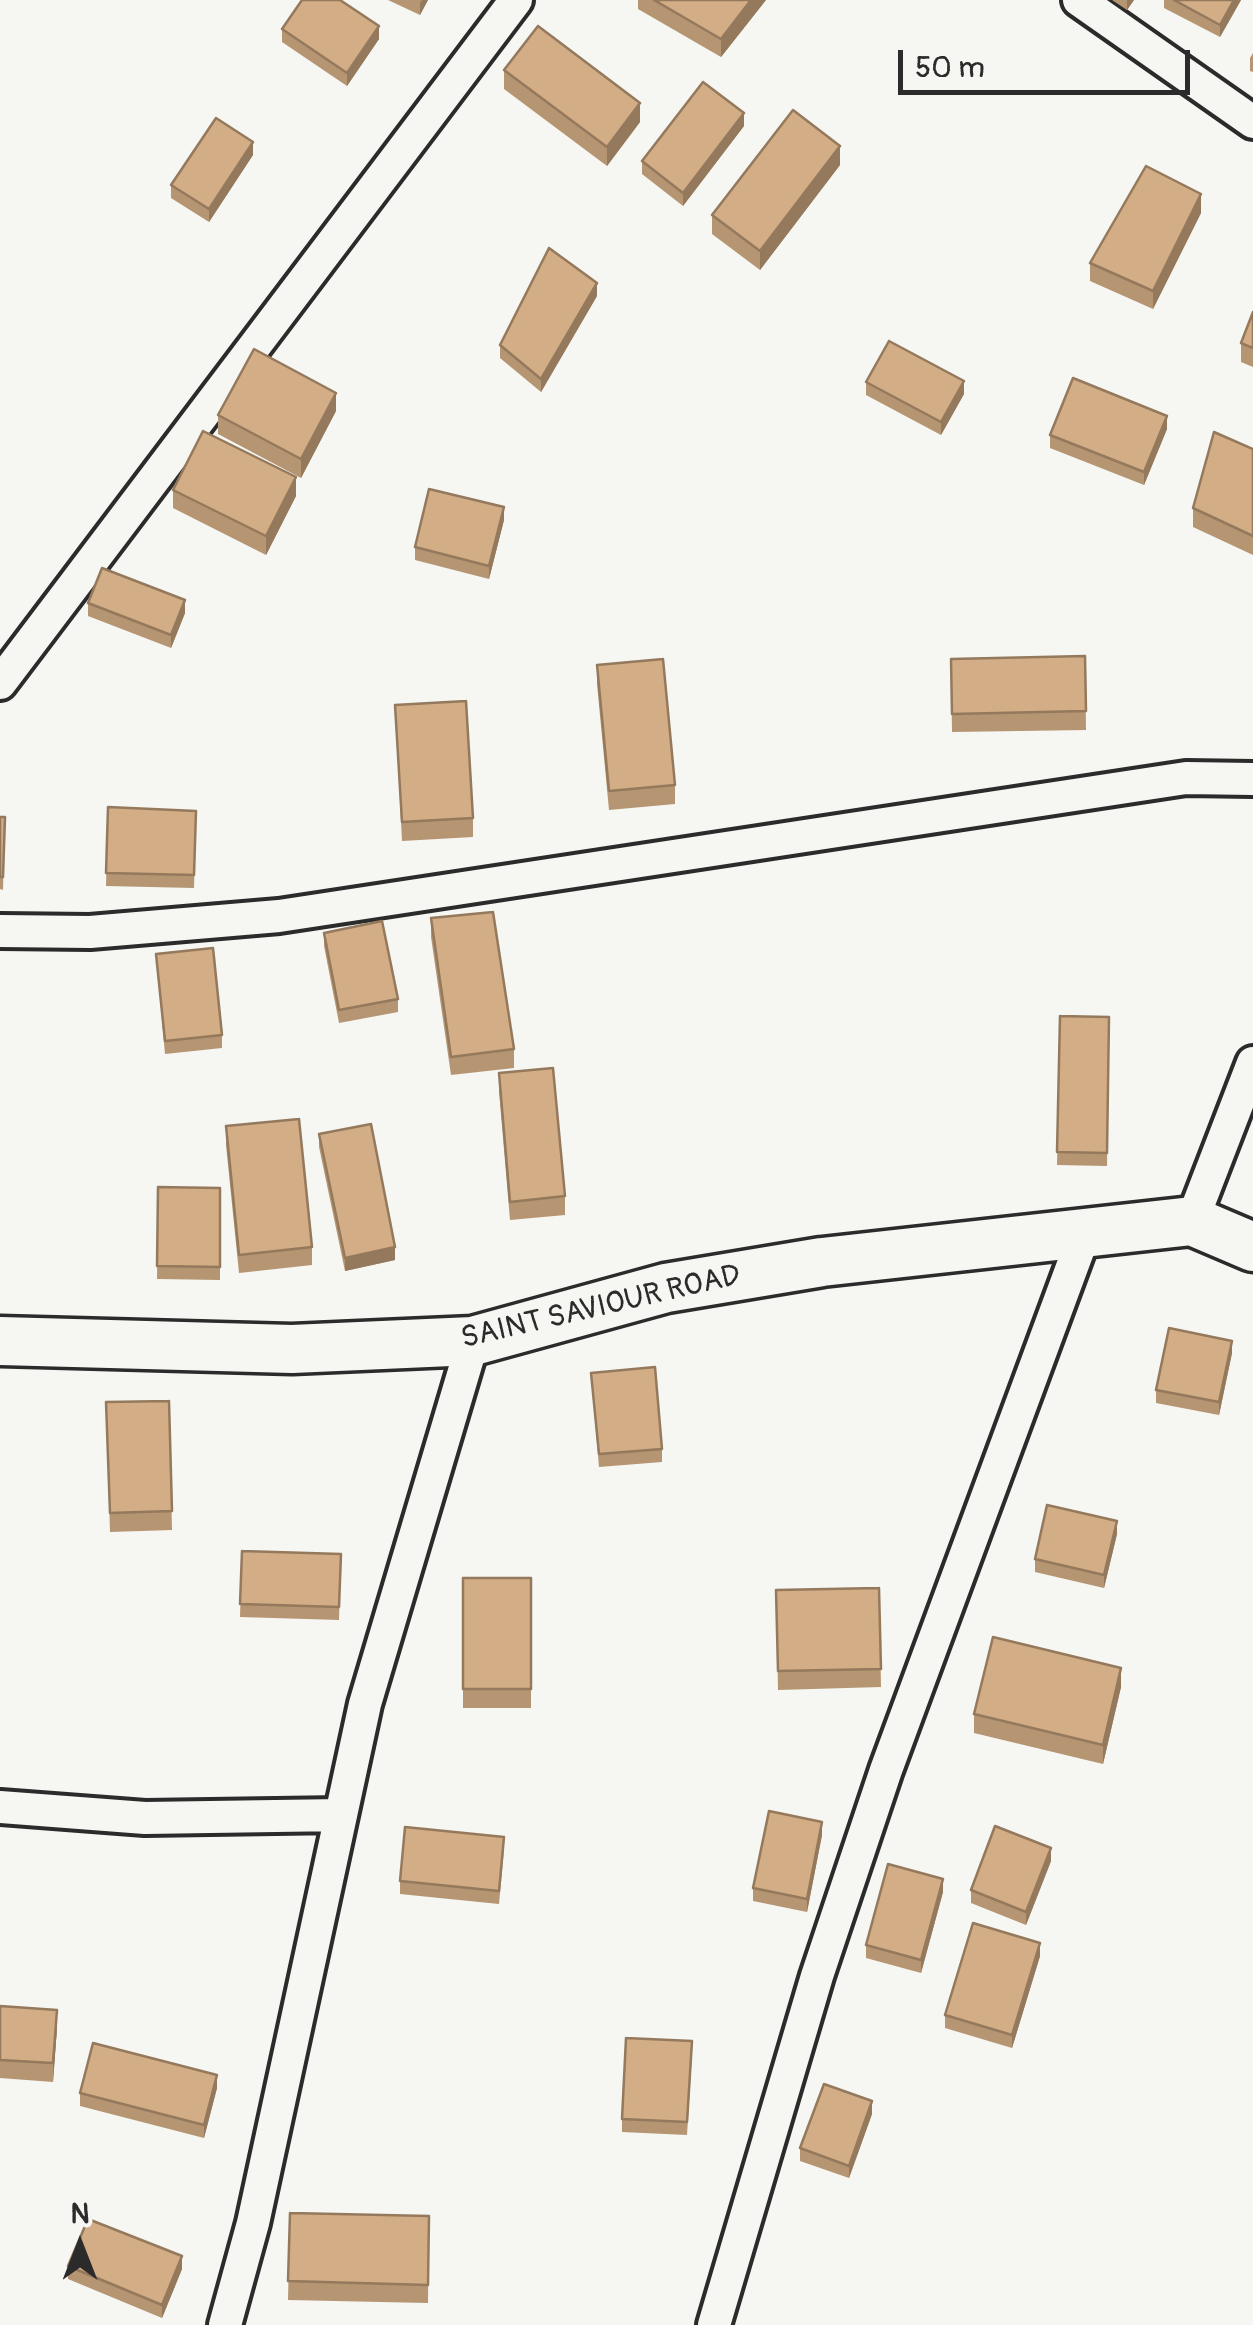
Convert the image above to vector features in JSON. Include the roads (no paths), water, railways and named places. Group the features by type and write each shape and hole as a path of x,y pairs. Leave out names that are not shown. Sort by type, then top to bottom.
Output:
{"street":[{"path":"0,683 516,0"},
{"path":"1079,0 1253,122"},
{"path":"0,931 90,932 279,916 1186,778 1253,779"},
{"path":"1192,1221 1253,1063"},
{"name":"SAINT SAVIOUR ROAD","path":"0,1342 292,1349 474,1340 666,1288 822,1262 1192,1221 1253,1247"},
{"path":"714,2325 816,1976 886,1770 1084,1232"},
{"path":"225,2325 253,2223 365,1704 474,1340"},
{"path":"0,1808 144,1818 341,1816"}]}
